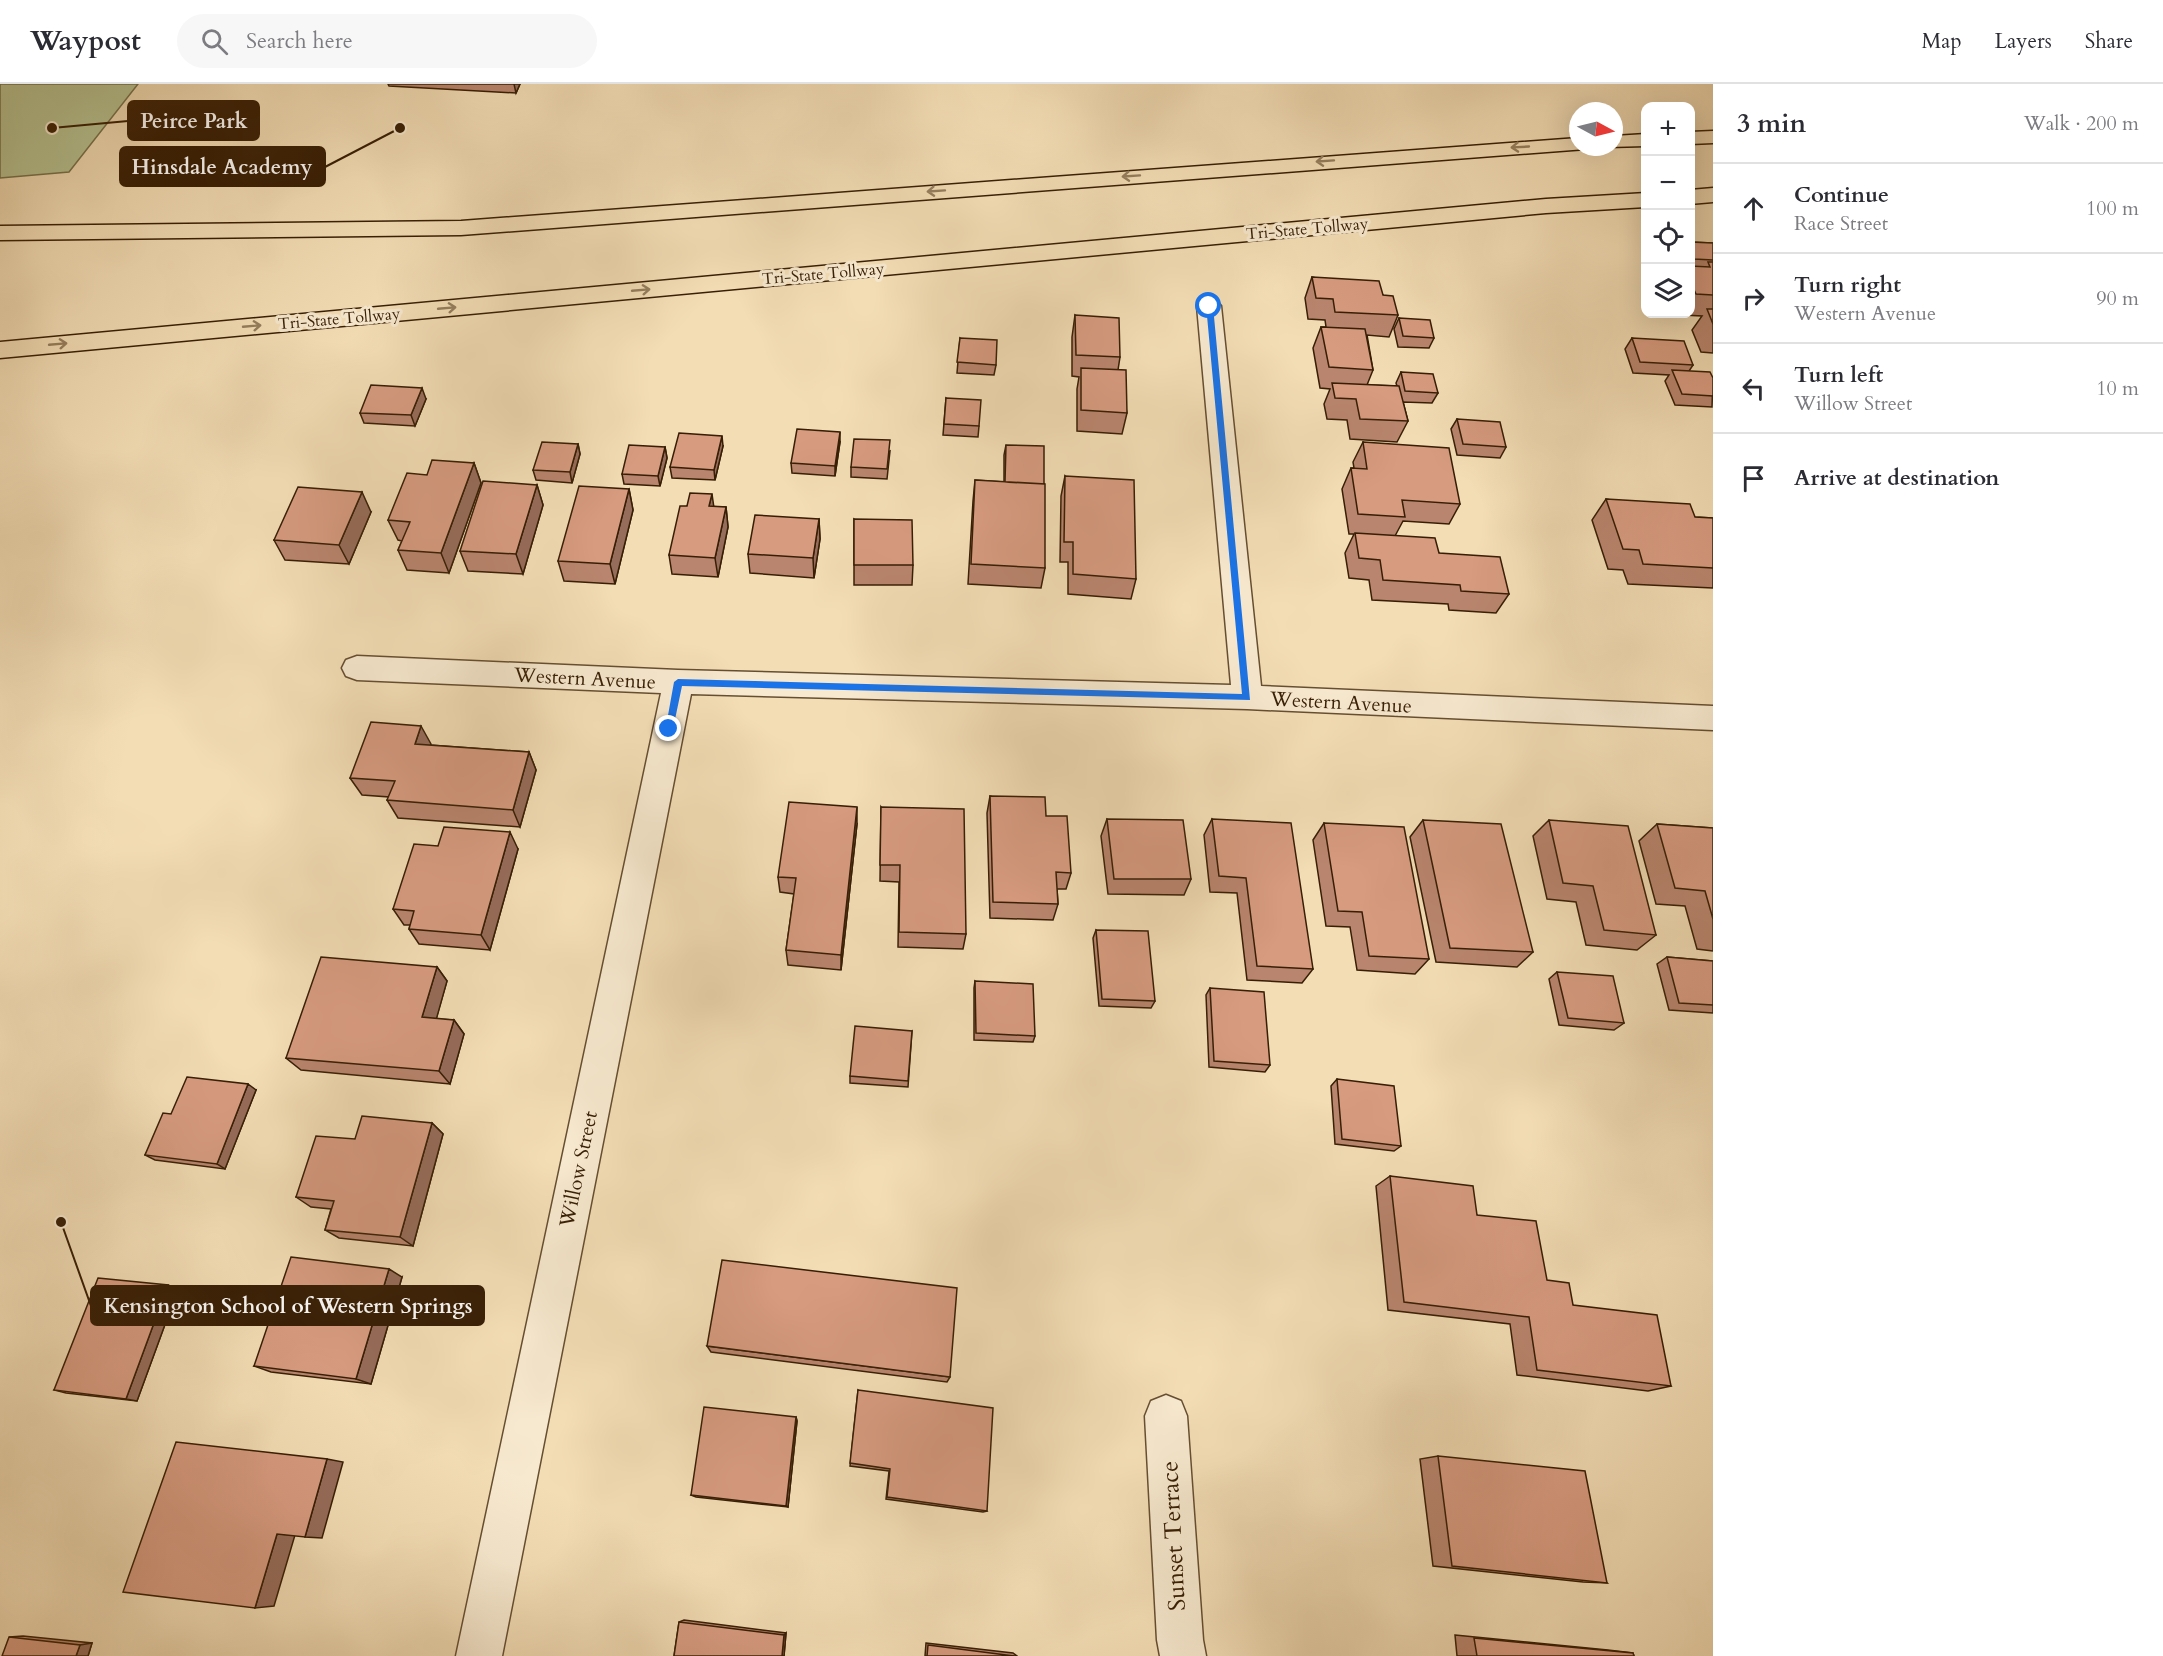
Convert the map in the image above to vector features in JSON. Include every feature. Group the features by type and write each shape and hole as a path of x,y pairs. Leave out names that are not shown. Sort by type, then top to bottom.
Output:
{"highway":[{"path":"1695,138 1713,137"},
{"path":"1623,141 1641,140"},
{"path":"0,233 461,228 1569,145"},
{"path":"1695,197 1713,195"},
{"name":"Tri-State Tollway","path":"0,350 1534,207 1641,200"}],"street":[{"path":"1209,306 1247,697"},
{"name":"Western Avenue","path":"357,668 678,682 1247,697 1713,718"},
{"name":"Willow Street","path":"479,1656 678,682"},
{"name":"Sunset Terrace","path":"1166,1416 1180,1640 1183,1656"}],"green space":[{"path":"0,84 138,84 69,172 0,178"}],"building":[{"path":"1695,242 1713,243 1713,260 1695,259"},
{"path":"1708,262 1713,262 1713,295 1696,294 1695,266 1710,267"},
{"path":"1312,277 1379,281 1383,295 1393,296 1398,315 1335,312 1333,299 1316,298"},
{"path":"1707,309 1713,309 1713,324"},
{"path":"1075,315 1119,318 1120,357 1076,355"},
{"path":"1399,318 1430,320 1434,338 1403,336"},
{"path":"1321,327 1365,329 1373,370 1329,367"},
{"path":"960,338 997,340 996,365 957,362"},
{"path":"1632,338 1684,341 1693,365 1640,362"},
{"path":"1081,368 1126,370 1127,413 1081,410"},
{"path":"1672,370 1710,372 1713,378 1713,396 1682,394"},
{"path":"1401,372 1433,374 1438,393 1405,391"},
{"path":"1332,383 1399,386 1408,421 1360,419 1356,399 1335,398"},
{"path":"371,385 422,388 411,415 360,413"},
{"path":"946,398 981,400 979,426 944,424"},
{"path":"1457,419 1500,422 1506,447 1463,444"},
{"path":"797,429 840,432 835,466 791,463"},
{"path":"679,433 722,436 714,470 670,467"},
{"path":"854,439 890,440 887,469 851,467"},
{"path":"542,442 578,444 570,472 533,470"},
{"path":"1363,442 1449,448 1460,504 1402,500 1405,517 1358,514 1351,468 1367,469"},
{"path":"629,445 665,447 658,476 622,474"},
{"path":"1006,445 1044,446 1044,484 1005,482"},
{"path":"432,460 474,463 441,553 398,550 410,522 388,520 407,473 427,475"},
{"path":"1065,476 1134,480 1136,579 1073,574 1073,542 1064,542"},
{"path":"975,480 1045,484 1045,568 971,564"},
{"path":"483,481 537,485 516,554 460,551"},
{"path":"579,486 629,489 610,564 558,561"},
{"path":"298,487 362,492 339,545 274,540"},
{"path":"690,493 712,494 709,506 726,507 715,558 669,555 680,506 687,506"},
{"path":"1606,499 1690,504 1695,517 1713,518 1713,568 1643,564 1639,550 1623,549"},
{"path":"755,515 819,519 813,558 748,554"},
{"path":"854,519 912,520 913,565 854,565"},
{"path":"1355,533 1435,538 1439,553 1500,557 1509,594 1461,591 1460,585 1383,580 1380,560 1359,558"},
{"path":"371,722 421,726 415,744 529,752 513,810 387,800 395,781 350,778"},
{"path":"990,796 1045,797 1046,816 1067,816 1071,873 1056,872 1058,904 993,902"},
{"path":"789,802 857,807 841,955 786,950 796,878 778,877"},
{"path":"881,807 964,809 966,934 899,932 900,865 880,865"},
{"path":"1107,819 1183,820 1191,879 1114,879"},
{"path":"1212,819 1291,823 1313,969 1257,966 1246,878 1219,876"},
{"path":"1423,820 1501,824 1533,952 1450,948"},
{"path":"1549,820 1628,826 1656,935 1604,930 1593,886 1563,883"},
{"path":"1324,823 1404,827 1429,959 1369,956 1362,912 1338,911"},
{"path":"1657,824 1713,828 1713,919 1705,891 1675,888"},
{"path":"444,827 510,832 481,935 409,929 414,911 393,909 414,844 438,846"},
{"path":"1096,930 1148,931 1155,1001 1102,999"},
{"path":"321,957 437,967 422,1017 454,1020 439,1071 286,1058"},
{"path":"1667,957 1713,961 1713,1005 1679,1003"},
{"path":"1557,972 1613,976 1624,1023 1568,1018"},
{"path":"975,981 1033,984 1035,1036 976,1033"},
{"path":"1210,988 1264,992 1270,1065 1214,1061"},
{"path":"855,1026 912,1031 908,1081 850,1076"},
{"path":"187,1077 248,1084 217,1164 145,1155 163,1113 171,1114"},
{"path":"1337,1079 1394,1086 1401,1146 1342,1139"},
{"path":"362,1116 432,1123 400,1237 325,1230 334,1201 296,1197 316,1136 355,1139"},
{"path":"1390,1176 1473,1186 1477,1215 1536,1221 1547,1280 1569,1283 1573,1305 1657,1315 1671,1386 1537,1370 1529,1317 1404,1302"},
{"path":"291,1257 389,1269 356,1379 254,1366"},
{"path":"722,1260 957,1288 950,1377 707,1346"},
{"path":"98,1278 168,1285 126,1399 54,1390"},
{"path":"858,1390 993,1408 987,1511 887,1497 890,1469 850,1463"},
{"path":"704,1407 796,1417 786,1506 691,1495"},
{"path":"176,1442 327,1459 305,1537 277,1534 255,1608 123,1592"},
{"path":"1438,1456 1585,1471 1607,1583 1452,1566"},
{"path":"679,1622 784,1635 782,1656 674,1656"},
{"path":"9,1637 80,1645 76,1656 2,1656"},
{"path":"1474,1638 1633,1653 1634,1656 1477,1656"},
{"path":"928,1645 1014,1656 927,1656"}],"place":[{"name":"Peirce Park","path":"52,128"},
{"name":"Hinsdale Academy","path":"400,128"},
{"name":"Kensington School of Western Springs","path":"61,1222"}],"route":[{"path":"669,729 678,682 1247,697 1209,306"}]}
